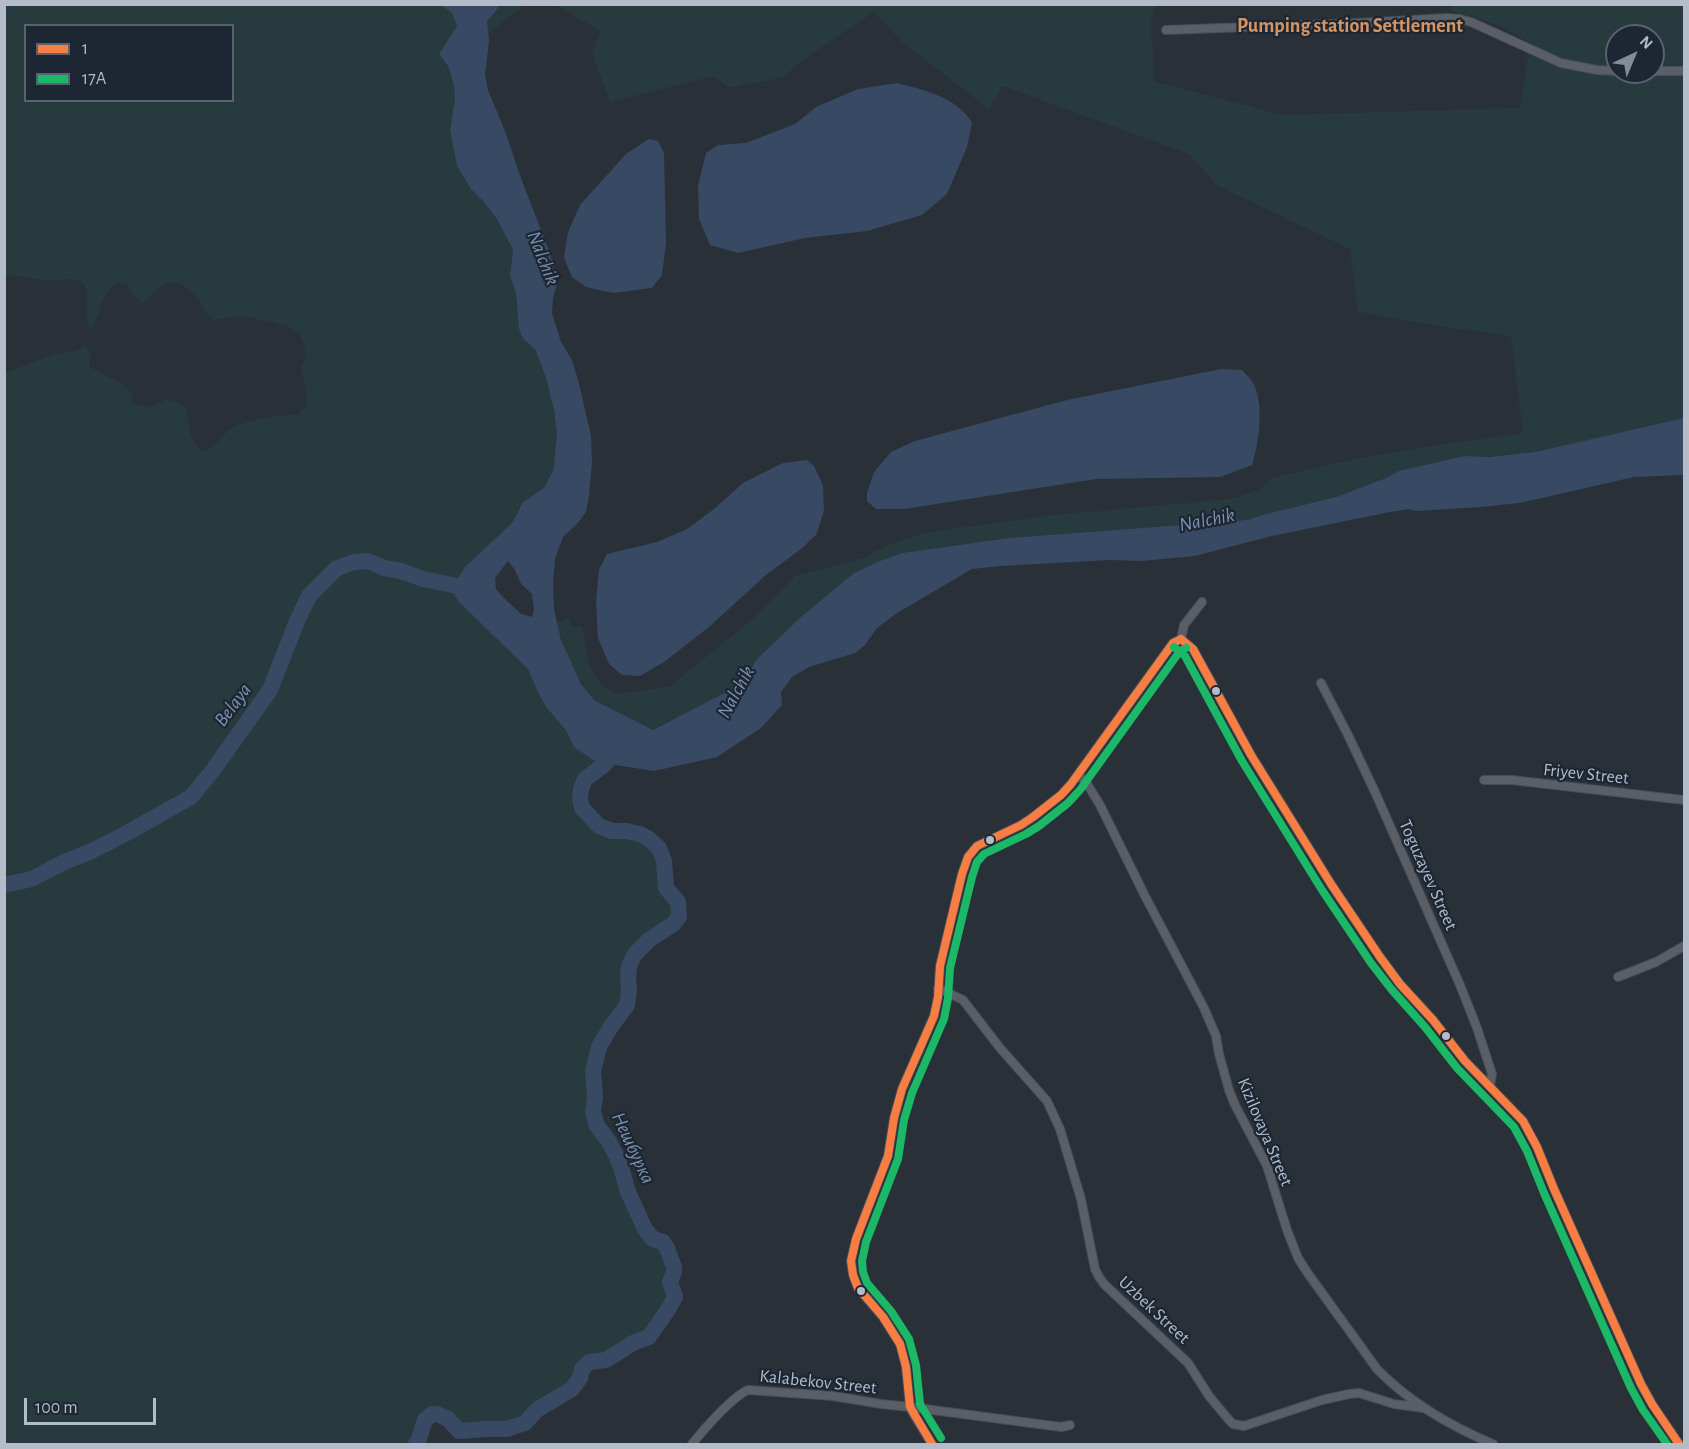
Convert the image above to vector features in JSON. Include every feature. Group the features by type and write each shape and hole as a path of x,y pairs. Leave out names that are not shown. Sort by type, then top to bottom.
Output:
{"street":[{"path":"1166,30 1460,19 1561,63 1605,70"},
{"path":"1665,71 1684,70"},
{"path":"1181,639 1184,625 1202,602"},
{"path":"932,1444 910,1407 906,1367 900,1344 887,1323 858,1288 851,1261 856,1239 888,1156 894,1118 902,1089 932,1025 937,1007 940,966 962,874 971,852 981,844 1021,825 1061,795 1078,775 1173,643 1181,639"},
{"path":"1181,639 1193,649 1251,755 1374,949 1400,984 1465,1061 1523,1121 1530,1132 1630,1362 1645,1393 1679,1444"},
{"name":"Toguzayev Street","path":"1321,683 1375,792 1462,992 1492,1074 1490,1085"},
{"name":"Kizilovaya Street","path":"1078,775 1086,782 1100,805 1204,1008 1216,1036 1229,1090 1262,1154 1287,1230 1302,1264 1386,1378 1423,1408 1492,1444"},
{"name":"Friyev Street","path":"1484,780 1512,780 1684,800"},
{"path":"1618,977 1656,962 1684,946"},
{"name":"Uzbek Street","path":"938,988 963,1000 1000,1048 1047,1101 1060,1129 1081,1199 1095,1269 1099,1277 1188,1363 1209,1396 1233,1424 1244,1426 1322,1400 1359,1393 1394,1404 1423,1408"},
{"name":"Kalabekov Street","path":"692,1444 719,1414 748,1390 833,1396 1061,1427 1070,1425"}],"green space":[{"path":"442,4 452,13 457,26 439,54 448,66 454,85 455,99 450,130 457,166 471,189 497,219 513,251 510,275 516,294 519,329 523,339 535,349 546,378 557,435 553,471 544,488 523,502 512,523 466,566 454,593 459,602 528,669 546,707 565,729 574,747 596,762 605,763 584,781 580,796 584,811 602,827 639,834 653,843 664,862 668,890 678,903 679,917 644,944 634,955 630,967 630,992 627,1004 601,1043 595,1057 593,1074 595,1120 614,1152 627,1191 646,1231 653,1239 664,1244 669,1252 673,1270 670,1282 675,1297 649,1337 633,1343 606,1360 589,1362 582,1369 580,1378 572,1389 538,1409 525,1423 507,1429 459,1431 447,1418 437,1414 425,1420 416,1444 5,1444 5,373 54,354 77,351 85,344 90,355 90,367 122,384 131,392 133,404 150,406 166,399 177,402 186,409 192,438 203,452 213,447 232,428 245,422 297,415 306,406 306,392 301,368 306,356 304,344 298,333 287,326 238,316 214,320 188,288 177,283 160,287 142,304 133,295 128,285 117,283 106,294 90,331 86,320 87,295 84,283 71,279 45,280 10,275 5,277 5,5"},
{"path":"499,5 524,5 488,34 487,22"},
{"path":"556,5 1156,5 1151,21 1154,81 1282,115 1520,108 1530,43 1501,26 1451,10 1451,5 1684,5 1684,418 1535,452 1489,457 1464,456 1399,471 1336,497 1247,520 1009,538 902,553 854,573 802,616 757,659 748,674 736,687 653,730 594,699 571,663 557,623 569,618 571,627 582,627 589,664 601,685 618,694 670,686 753,619 795,576 864,558 888,545 923,533 1044,516 1231,499 1259,490 1272,478 1340,462 1523,433 1511,336 1358,312 1350,249 1218,186 1189,154 1003,86 989,109 902,42 874,12 804,59 783,77 729,88 714,76 610,102 592,53 600,31"}],"water":[{"name":"Nalchik","path":"442,5 499,5 487,22 489,41 485,75 488,90 550,253 557,284 552,313 561,342 572,360 591,435 592,463 586,512 563,537 555,559 554,609 561,640 581,684 595,701 653,730 736,687 748,674 757,659 802,616 854,573 902,553 1009,538 1247,520 1336,497 1399,471 1464,456 1489,457 1535,452 1684,418 1684,475 1634,477 1520,503 1390,512 1272,536 1195,556 1142,561 1110,560 972,569 897,613 877,628 865,645 855,653 809,667 792,677 781,692 782,705 761,728 717,757 654,771 596,762 574,747 565,729 546,707 528,669 459,602 453,593 458,578 466,566 512,523 523,502 544,488 553,471 557,435 546,378 535,349 523,339 519,329 516,294 510,275 513,250 497,219 471,189 457,166 450,130 455,99 454,85 448,66 439,54 457,26 452,13","holes":["508,561 521,584 532,594 534,611 532,617 521,614 496,589 495,578"]},
{"path":"897,83 948,100 965,113 972,122 967,147 947,194 922,215 867,231 805,238 738,253 710,245 699,219 698,186 706,153 718,145 746,143 795,124 816,107 858,89"},
{"path":"649,139 658,141 664,153 666,243 662,275 652,288 613,293 586,287 572,277 564,258 568,232 580,205 626,154"},
{"path":"1221,369 1242,370 1252,381 1258,400 1260,423 1252,465 1220,477 1096,479 904,509 876,509 867,501 867,493 874,472 891,452 915,441 1067,400"},
{"path":"807,460 814,466 823,485 824,511 816,535 766,575 709,627 664,662 640,676 622,675 609,664 598,638 596,600 599,570 607,554 657,542 687,529 743,483 783,463"}],"waterway":[{"name":"Belaya","path":"4,885 32,879 64,862 92,851 191,797 270,690 309,596 337,568 354,562 368,561 423,579 462,587"},
{"name":"Нешбурка","path":"416,1444 425,1420 432,1414 448,1419 459,1431 507,1429 525,1423 538,1409 572,1389 580,1378 582,1369 589,1362 606,1360 633,1343 649,1337 675,1297 670,1282 674,1267 667,1248 663,1242 653,1239 645,1229 628,1192 616,1155 597,1126 593,1112 595,1095 593,1071 599,1047 627,1005 629,967 634,955 679,917 678,902 666,888 664,861 659,848 640,834 612,831 599,826 582,808 581,789 585,779 604,765 619,747"}],"transit line":[{"name":"1","path":"1181,639 1193,649 1251,755 1331,884 1380,957 1465,1061 1523,1121 1537,1147 1641,1384 1679,1444"},
{"name":"1","path":"932,1444 910,1407 906,1367 900,1344 883,1317 858,1288 851,1261 856,1239 888,1156 894,1118 902,1089 934,1016 940,966 962,874 968,857 977,846 1021,825 1061,795 1173,643 1181,639"},
{"name":"17А","path":"1174,647 1185,656 1242,761 1322,890 1371,963 1457,1068 1514,1127 1527,1151 1631,1388 1643,1410 1667,1444"},
{"name":"17А","path":"941,1438 920,1404 916,1365 909,1339 891,1311 867,1283 862,1261 866,1242 898,1159 904,1120 912,1093 944,1019 950,968 972,877 977,862 984,854 1026,834 1068,803 1080,790 1180,651 1186,648"}],"district":[{"name":"Pumping station Settlement","path":"1350,26"}]}
